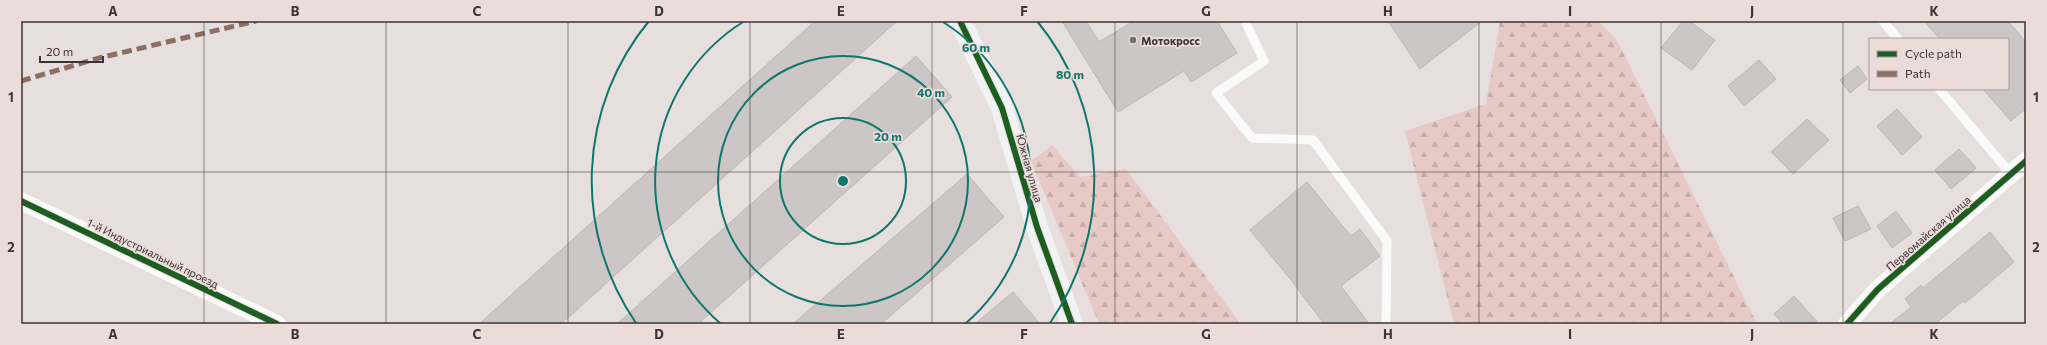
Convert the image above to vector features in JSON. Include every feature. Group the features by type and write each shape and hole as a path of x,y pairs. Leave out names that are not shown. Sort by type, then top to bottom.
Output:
{"street":[{"name":"Южная улица","path":"960,21 1002,108 1037,227 1072,324"},
{"name":"Первомайская улица","path":"1847,324 1878,288 2026,161"},
{"name":"1-й Индустриальный проезд","path":"21,201 277,324"}],"lane":[{"path":"1245,21 1264,61 1216,93 1252,138 1313,140 1387,241 1386,324"},
{"path":"1883,21 1897,38"},
{"path":"1940,90 2011,174"}],"green space":[{"path":"1500,21 1599,21 1618,42 1757,324 1454,324 1405,131 1486,104"},
{"path":"1052,145 1080,177 1126,169 1241,324 1099,324 1031,161"}],"building":[{"path":"815,21 897,21 561,324 479,324"},
{"path":"1062,21 1086,21 1099,42 1134,21 1217,21 1237,53 1191,82 1184,71 1118,112"},
{"path":"1388,21 1482,21 1420,69"},
{"path":"1683,21 1689,21 1715,40 1692,70 1661,48"},
{"path":"1924,21 2008,21 2026,42 2026,108 2011,121 1984,90 2009,90 2009,38 1939,38"},
{"path":"916,56 952,97 698,324 617,324"},
{"path":"1759,60 1776,79 1744,106 1728,86"},
{"path":"1858,66 1867,79 1850,93 1840,80"},
{"path":"1897,109 1922,137 1902,155 1877,126"},
{"path":"1807,119 1829,140 1793,174 1771,152"},
{"path":"1959,149 1976,168 1951,189 1935,170"},
{"path":"967,174 1004,217 881,324 793,324"},
{"path":"1307,182 1351,236 1360,229 1380,256 1341,286 1369,324 1324,324 1291,280 1250,230"},
{"path":"1858,206 1871,229 1845,241 1833,218"},
{"path":"1896,211 1912,233 1892,248 1877,226"},
{"path":"1990,232 2014,262 1965,303 1963,301 1935,324 1890,324 1911,307 1905,299 1921,285 1923,288"},
{"path":"1013,292 1040,324 975,324"},
{"path":"1794,296 1819,324 1783,324 1774,314"}],"marked path":[{"path":"21,81 99,58 256,21"}],"cycle path":[{"path":"960,21 1002,108 1037,227 1072,324"},
{"path":"1847,324 1878,289 2026,161"},
{"path":"21,201 277,324"}],"place":[{"name":"Мотокросс","path":"1133,40"}]}
